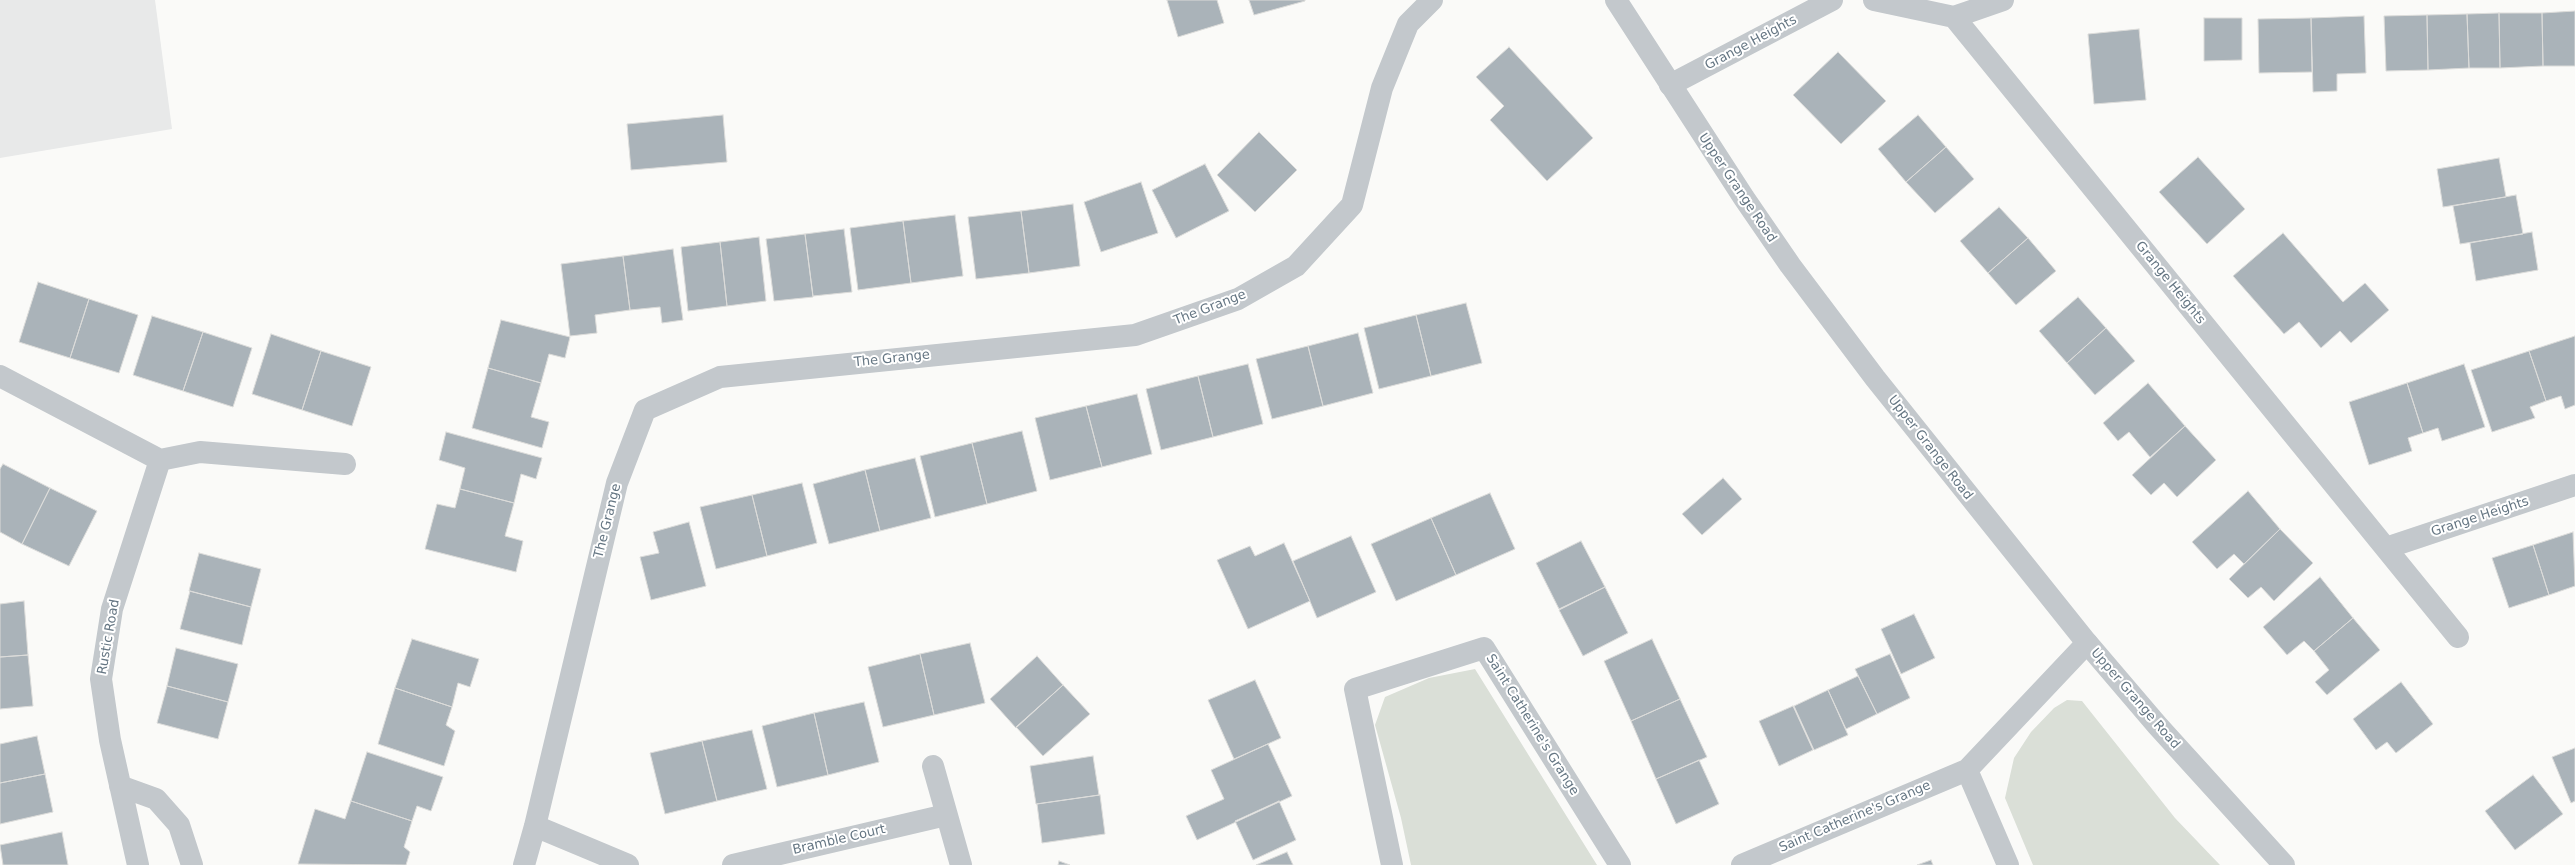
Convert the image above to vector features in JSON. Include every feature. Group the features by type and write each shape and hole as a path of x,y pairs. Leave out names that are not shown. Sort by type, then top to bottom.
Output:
{"street":[{"name":"The Grange","path":"524,865 536,826 617,483 645,410 720,377 1135,335 1238,300 1296,266 1352,205 1382,88 1408,24 1432,0"},
{"name":"Upper Grange Road","path":"1616,0 1670,85 1790,265 1916,431 2087,643 2157,725 2284,865"},
{"name":"Grange Heights","path":"1670,85 1832,0"},
{"path":"1874,0 1954,17 2003,0"},
{"name":"Grange Heights","path":"1954,17 2458,637"},
{"path":"0,376 160,460 200,452 345,464"},
{"name":"Rustic Road","path":"138,865 110,740 101,679 112,609 160,460"},
{"name":"Grange Heights","path":"2386,548 2575,485"},
{"name":"Saint Catherine's Grange","path":"1742,865 1967,770 2087,643"},
{"name":"Saint Catherine's Grange","path":"1392,865 1355,689 1484,648 1620,865"},
{"path":"933,766 961,865"},
{"path":"1967,770 2008,865"},
{"path":"120,786 156,799 179,825 192,865"},
{"name":"Bramble Court","path":"733,865 946,815"},
{"path":"536,826 628,865"}],"shaded area":[{"path":"0,0 155,0 172,129 0,158"},
{"path":"1475,669 1597,865 1411,865 1401,818 1375,725 1385,697 1429,678"},
{"path":"2067,700 2082,701 2175,818 2220,865 2033,865 2005,798 2014,758 2031,732 2054,708"}],"building":[{"path":"1167,0 1217,0 1224,23 1178,37"},
{"path":"1249,0 1305,0 1305,1 1254,15"},
{"path":"2575,11 2575,66 2543,66 2542,13"},
{"path":"2499,13 2542,13 2543,66 2500,68"},
{"path":"2499,13 2500,68 2469,68 2467,14"},
{"path":"2467,14 2469,68 2428,70 2427,15"},
{"path":"2427,15 2428,70 2386,71 2384,16"},
{"path":"2364,16 2366,73 2337,74 2337,91 2313,92 2311,18"},
{"path":"2204,18 2242,18 2242,60 2204,61"},
{"path":"2311,18 2312,72 2259,73 2258,19"},
{"path":"2139,29 2146,100 2094,104 2088,34"},
{"path":"1509,47 1593,138 1547,181 1490,120 1504,106 1476,77"},
{"path":"1838,52 1886,101 1841,144 1793,95"},
{"path":"723,115 727,162 631,170 627,124"},
{"path":"1918,115 1946,147 1906,182 1878,149"},
{"path":"1259,132 1297,170 1255,212 1217,175"},
{"path":"1946,147 1974,179 1935,213 1906,182"},
{"path":"2198,157 2245,209 2207,244 2159,192"},
{"path":"2499,158 2506,197 2443,207 2437,169"},
{"path":"1205,164 1229,211 1176,238 1152,190"},
{"path":"1141,182 1158,233 1101,252 1084,202"},
{"path":"2516,195 2523,234 2460,244 2453,206"},
{"path":"1073,204 1080,266 1029,273 1021,211"},
{"path":"1999,207 2028,238 1988,273 1960,241"},
{"path":"1021,211 1029,273 976,279 968,217"},
{"path":"955,215 963,276 911,283 903,221"},
{"path":"903,221 911,283 858,290 850,228"},
{"path":"844,229 852,292 813,296 805,234"},
{"path":"2532,232 2538,270 2476,281 2470,243"},
{"path":"2283,233 2343,302 2365,283 2389,310 2351,343 2340,331 2321,348 2299,322 2284,334 2233,276"},
{"path":"805,234 813,297 774,301 766,239"},
{"path":"759,237 766,301 727,306 720,242"},
{"path":"2028,238 2056,271 2016,305 1988,273"},
{"path":"720,242 727,306 688,311 681,247"},
{"path":"673,249 683,320 662,323 660,307 630,310 623,256"},
{"path":"623,256 630,310 595,315 597,333 570,336 561,264"},
{"path":"38,282 89,299 70,358 19,342"},
{"path":"2078,297 2106,328 2067,363 2039,331"},
{"path":"89,299 138,315 119,373 70,358"},
{"path":"1466,303 1482,363 1431,376 1416,315"},
{"path":"1416,315 1431,376 1379,389 1364,328"},
{"path":"152,316 203,332 183,391 133,375"},
{"path":"501,320 570,337 565,358 549,354 541,383 488,368"},
{"path":"2106,328 2135,361 2095,395 2067,363"},
{"path":"203,332 252,348 233,407 183,391"},
{"path":"1358,333 1373,393 1323,406 1308,346"},
{"path":"271,334 321,351 302,410 252,394"},
{"path":"2575,336 2575,405 2565,409 2561,396 2546,401 2529,351"},
{"path":"1308,346 1323,406 1272,419 1256,359"},
{"path":"321,351 371,367 352,426 302,410"},
{"path":"2529,351 2546,401 2530,407 2535,418 2492,432 2471,370"},
{"path":"1248,364 1263,424 1213,437 1198,376"},
{"path":"2464,364 2485,427 2442,441 2438,428 2423,433 2407,383"},
{"path":"488,368 541,383 531,417 549,422 542,448 472,428"},
{"path":"1198,376 1213,437 1161,450 1146,389"},
{"path":"2148,383 2185,426 2150,457 2129,432 2118,441 2103,423"},
{"path":"2407,383 2423,433 2408,438 2412,451 2369,465 2349,402"},
{"path":"1137,394 1152,454 1102,467 1086,406"},
{"path":"1086,406 1102,467 1050,480 1035,418"},
{"path":"2185,426 2216,460 2177,497 2164,483 2151,495 2132,475"},
{"path":"1022,431 1037,491 987,504 972,443"},
{"path":"446,432 542,458 536,479 521,474 514,503 460,489 465,468 439,460"},
{"path":"972,443 987,504 935,517 920,456"},
{"path":"915,458 931,518 880,531 865,470"},
{"path":"3,464 50,488 22,544 0,532 0,469"},
{"path":"865,470 880,531 829,544 813,484"},
{"path":"1723,478 1742,499 1702,535 1682,514"},
{"path":"802,483 817,543 767,556 752,495"},
{"path":"50,488 97,511 69,566 22,544"},
{"path":"460,489 514,503 505,536 523,541 516,572 425,549 437,504 455,508"},
{"path":"2248,491 2280,529 2244,564 2234,554 2217,569 2192,542"},
{"path":"1490,493 1515,549 1456,575 1431,518"},
{"path":"752,495 767,556 716,569 700,507"},
{"path":"1431,518 1456,575 1396,601 1371,544"},
{"path":"689,522 706,586 651,600 640,557 659,553 653,532"},
{"path":"2280,529 2313,563 2274,601 2261,587 2248,598 2229,579"},
{"path":"2573,532 2575,586 2549,595 2533,545"},
{"path":"1351,536 1376,592 1317,618 1293,561"},
{"path":"1581,541 1605,587 1559,609 1536,563"},
{"path":"1284,543 1310,601 1248,629 1217,560 1250,546 1255,556"},
{"path":"2533,545 2549,595 2509,608 2492,558"},
{"path":"199,553 261,569 251,607 189,591"},
{"path":"2320,577 2353,618 2314,651 2304,641 2287,655 2263,627"},
{"path":"1605,587 1628,633 1583,656 1559,610"},
{"path":"190,591 251,607 242,645 180,629"},
{"path":"24,601 28,655 0,657 0,604"},
{"path":"1914,614 1935,658 1901,674 1881,629"},
{"path":"2353,618 2380,650 2327,695 2315,682 2329,670 2314,651"},
{"path":"412,639 479,659 470,687 458,683 452,707 395,688"},
{"path":"1652,639 1680,699 1631,721 1604,661"},
{"path":"970,643 985,703 934,715 920,654"},
{"path":"176,648 238,664 228,702 167,686"},
{"path":"920,654 934,715 883,727 868,667"},
{"path":"1890,654 1910,698 1877,714 1855,669"},
{"path":"28,655 33,706 0,709 0,657"},
{"path":"1037,656 1063,685 1016,728 990,699"},
{"path":"1858,676 1877,714 1846,729 1828,690"},
{"path":"1255,680 1281,738 1234,759 1208,700"},
{"path":"2401,682 2433,724 2396,753 2387,742 2376,750 2353,719"},
{"path":"1063,685 1090,714 1043,756 1016,727"},
{"path":"167,686 228,702 218,739 157,723"},
{"path":"395,688 452,707 446,725 455,731 444,766 378,744"},
{"path":"1828,690 1848,735 1814,750 1794,706"},
{"path":"1680,699 1707,757 1656,779 1631,721"},
{"path":"864,702 879,762 828,775 814,713"},
{"path":"1793,706 1813,750 1779,766 1759,721"},
{"path":"814,713 828,775 777,787 762,726"},
{"path":"752,730 767,789 717,801 702,741"},
{"path":"37,736 45,774 0,783 0,744"},
{"path":"702,741 717,801 665,814 650,753"},
{"path":"1268,744 1292,796 1197,840 1186,816 1224,799 1211,770"},
{"path":"2575,748 2575,801 2571,803 2552,757"},
{"path":"367,752 443,777 431,811 417,806 412,821 351,801"},
{"path":"1093,756 1099,795 1036,804 1030,766"},
{"path":"1699,760 1719,804 1676,824 1656,779"},
{"path":"45,774 53,812 0,824 0,783"},
{"path":"2533,775 2563,814 2515,850 2485,811"},
{"path":"1100,795 1105,834 1042,843 1037,804"},
{"path":"351,801 412,821 404,847 410,852 406,865 298,864 315,809 345,819"},
{"path":"1279,801 1296,840 1253,860 1235,821"},
{"path":"62,832 68,865 3,865 0,845"},
{"path":"1287,852 1293,865 1256,865"},
{"path":"1931,860 1933,865 1917,865"},
{"path":"1059,861 1070,865 1058,865"}]}
